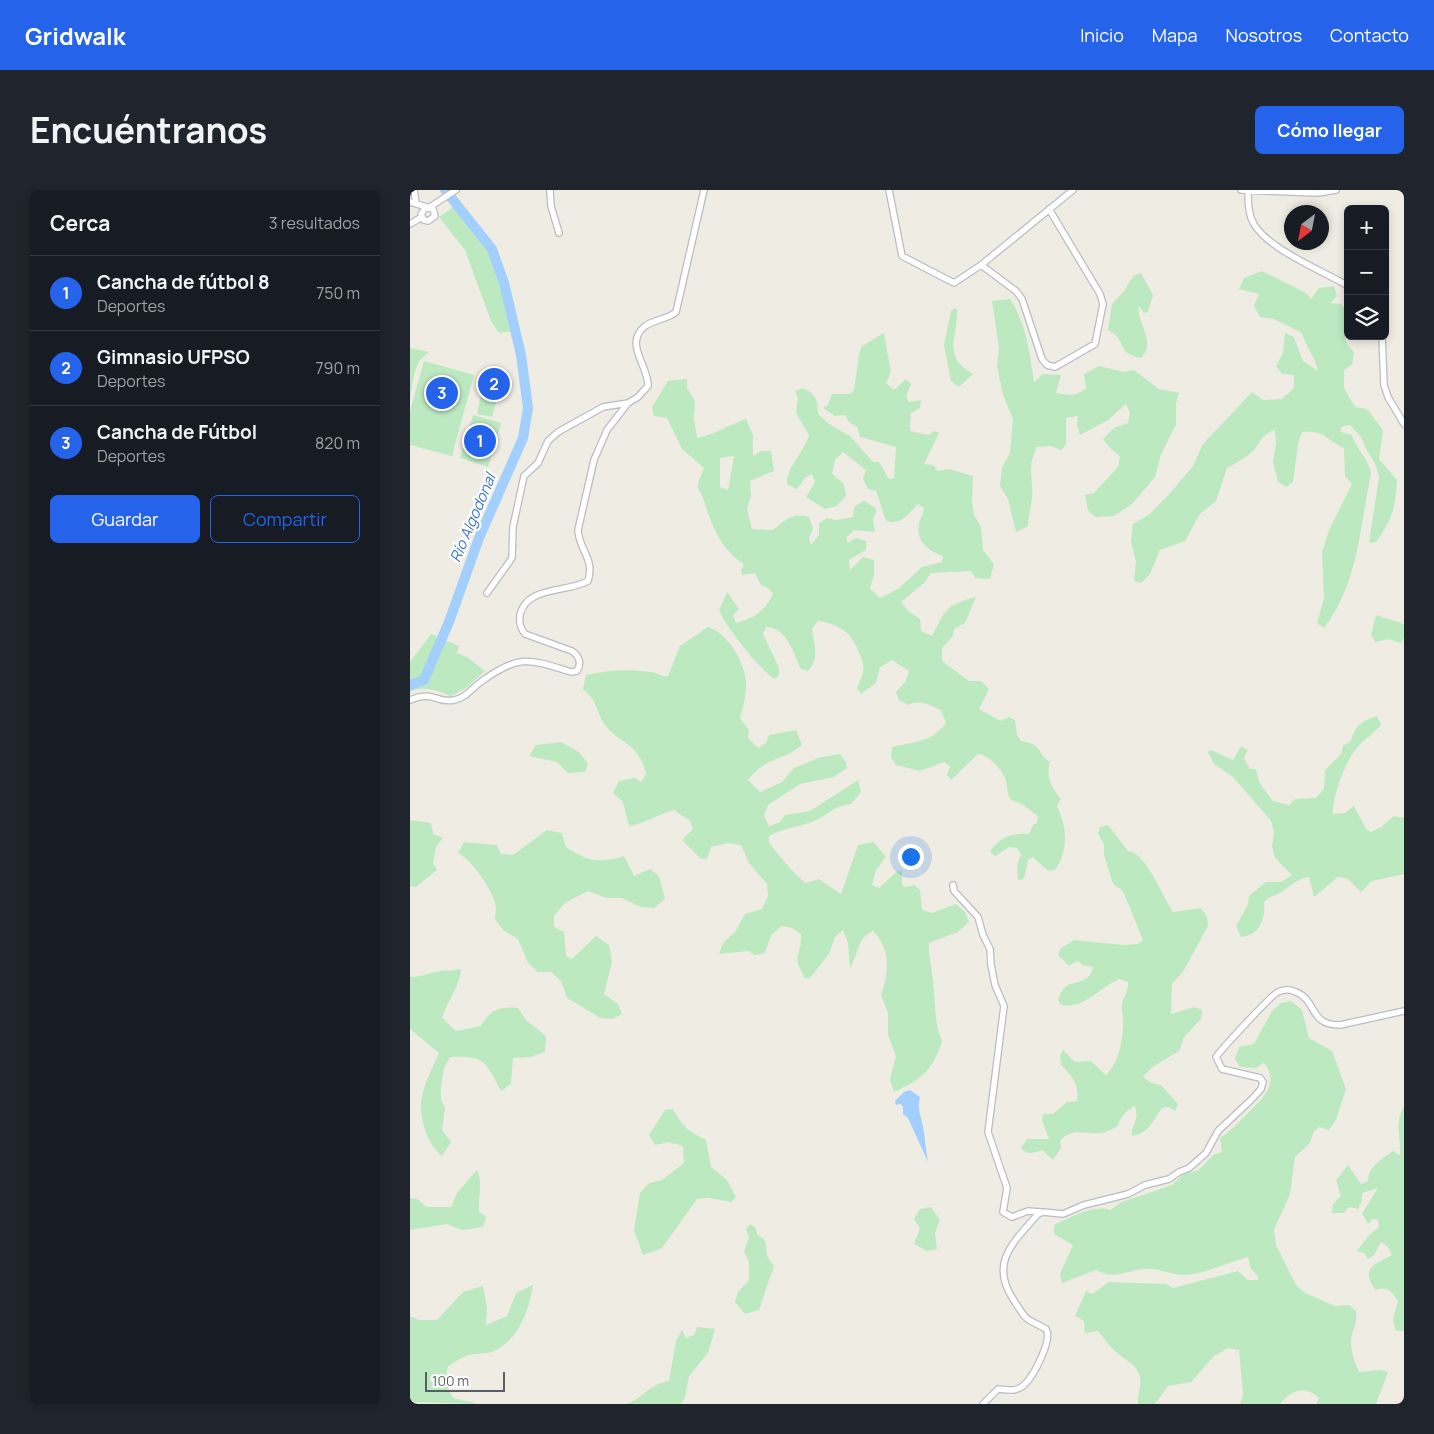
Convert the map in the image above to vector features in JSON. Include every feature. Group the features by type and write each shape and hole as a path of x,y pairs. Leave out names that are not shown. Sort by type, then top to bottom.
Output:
{"street":[{"path":"414,190 413,203 428,207 435,212 434,217 428,221 422,217 421,211 428,207 440,201 455,190"},
{"path":"550,190 551,206 559,232"},
{"path":"410,700 426,694 444,700 461,698 482,681 518,661 536,661 571,672 577,671 580,662 577,655 572,651 525,634 520,628 522,609 527,600 536,595 579,586 588,581 590,561 578,538 579,524 599,447 613,419 648,386 648,380 638,357 637,340 640,331 646,325 667,318 676,312 704,190"},
{"path":"888,190 902,256 954,283 980,265 1074,190"},
{"path":"1336,190 1318,193 1244,190 1252,220 1266,237 1285,253 1344,284"},
{"path":"980,265 1016,291 1022,299 1042,359 1047,365 1055,367 1092,347 1097,338 1103,304 1100,294 1049,209"},
{"path":"410,224 422,217"},
{"path":"1382,340 1384,385 1388,397 1404,424"},
{"path":"487,593 512,558 513,527 524,476 538,463 548,441 558,432 603,407 628,403"},
{"path":"953,885 954,891 978,917 982,935 990,949 995,985 1004,1006 988,1132 1007,1188 1003,1212 1012,1217 1028,1211 1063,1214 1084,1205 1128,1194 1145,1185 1169,1179 1199,1162 1218,1131 1252,1099 1261,1089 1263,1082 1260,1078 1222,1069 1216,1057 1276,993 1286,990 1298,992 1306,1000 1315,1016 1329,1025 1340,1025 1404,1011"},
{"path":"983,1404 998,1389 1014,1390 1025,1385 1043,1356 1048,1332 1046,1328 1021,1315 1002,1276 1002,1265 1013,1244 1038,1214 1043,1212"}],"green space":[{"path":"455,206 491,249 503,284 514,331 499,333 491,321 465,250 439,217"},
{"path":"1262,271 1306,293 1311,299 1319,288 1334,286 1337,296 1330,303 1341,304 1344,307 1344,340 1354,352 1352,365 1344,370 1344,388 1355,407 1367,409 1383,430 1379,459 1397,480 1394,506 1390,519 1376,542 1369,543 1379,477 1375,463 1361,437 1350,425 1341,427 1341,432 1352,435 1371,473 1351,574 1335,611 1324,628 1317,623 1324,598 1322,552 1330,528 1352,484 1345,476 1344,448 1321,434 1302,432 1298,444 1293,482 1286,487 1278,482 1273,462 1276,443 1275,430 1266,435 1252,452 1227,468 1216,501 1200,514 1185,541 1160,550 1150,574 1141,583 1134,581 1136,561 1131,542 1133,524 1150,514 1172,491 1193,466 1203,444 1252,392 1263,400 1282,399 1294,388 1294,375 1282,374 1276,366 1283,353 1285,333 1294,337 1303,361 1318,371 1302,333 1274,319 1260,317 1254,306 1259,294 1239,289 1244,278"},
{"path":"1141,273 1153,295 1148,312 1144,313 1139,306 1140,318 1147,338 1146,352 1141,358 1133,356 1124,350 1118,338 1108,330 1112,304 1125,290 1133,276"},
{"path":"1010,299 1024,328 1034,382 1043,374 1061,375 1056,393 1075,394 1086,388 1084,374 1099,366 1124,372 1134,370 1159,389 1179,393 1176,403 1176,425 1161,454 1155,477 1132,504 1114,516 1096,517 1088,511 1085,495 1094,493 1118,467 1120,456 1103,439 1114,428 1128,423 1130,413 1126,404 1108,420 1080,435 1077,425 1078,416 1066,418 1066,445 1061,450 1051,446 1037,447 1031,468 1032,498 1028,526 1016,532 1008,499 1000,486 1002,468 1010,453 1013,419 1003,395 997,366 999,348 992,301"},
{"path":"955,308 957,309 957,320 953,346 954,353 963,367 973,374 959,387 951,381 944,345 951,311"},
{"path":"884,333 891,372 886,383 894,390 906,379 911,384 906,396 909,402 921,400 920,408 911,413 910,431 928,435 934,431 939,433 924,464 933,465 938,471 949,469 973,476 972,502 974,515 981,527 983,550 994,564 990,579 975,578 971,571 931,573 924,583 901,602 908,611 920,619 921,631 932,636 948,609 958,603 976,597 965,623 954,629 953,636 942,648 942,661 969,681 981,681 989,689 979,709 1001,721 1009,717 1015,720 1017,735 1021,741 1037,747 1050,762 1049,778 1061,799 1057,806 1063,822 1065,838 1063,855 1055,870 1048,871 1033,857 1028,860 1024,879 1018,880 1017,866 1021,854 1017,848 1009,847 995,856 990,852 997,843 1006,837 1017,834 1029,834 1033,825 1037,823 1038,816 1011,800 1002,772 987,757 978,754 951,780 947,775 950,766 944,762 920,771 896,765 891,757 892,747 929,738 946,723 941,710 921,703 908,705 899,700 896,692 906,681 909,671 892,660 880,667 876,683 861,694 857,688 862,676 863,663 854,642 846,632 837,626 818,621 812,629 815,657 812,667 808,671 801,669 785,637 773,628 766,627 763,634 779,668 779,675 775,679 761,667 744,647 728,626 719,610 727,592 739,609 733,615 736,623 753,616 763,609 773,594 768,588 761,585 755,573 742,575 741,570 744,564 729,551 718,535 698,488 704,468 682,449 667,418 654,416 652,407 668,381 687,379 687,388 695,401 694,419 697,438 746,419 753,435 753,456 761,451 771,451 774,471 750,481 751,496 747,509 752,529 773,530 785,520 794,516 809,517 813,528 809,538 811,545 819,535 819,523 827,518 836,520 853,517 854,507 864,501 877,509 873,519 875,532 854,530 847,537 847,543 856,538 866,541 866,550 849,560 850,570 863,557 874,560 874,575 870,589 880,598 898,589 922,567 942,562 943,556 928,548 919,535 919,523 924,508 918,504 900,520 896,522 886,521 876,491 868,489 863,479 866,470 843,452 835,460 832,474 844,484 846,496 837,506 825,509 806,497 815,482 812,474 805,478 797,489 787,484 789,472 807,442 809,435 796,413 798,398 795,391 803,388 815,398 818,414 829,424 850,436 873,462 879,462 889,479 894,478 896,447 860,437 857,427 849,422 845,415 835,416 823,408 828,405 832,394 850,394 854,390 859,354 862,346","holes":["734,456 728,490 720,487 720,458"]},
{"path":"410,348 429,352 419,361 414,375 410,399"},
{"path":"424,361 474,375 452,456 410,445 410,411"},
{"path":"482,390 498,394 492,417 477,414"},
{"path":"473,415 501,423 488,467 460,458"},
{"path":"1376,615 1404,624 1404,637 1401,643 1388,639 1375,642 1371,635"},
{"path":"708,627 722,635 729,642 742,666 746,687 740,718 749,730 748,738 758,748 766,743 769,735 796,730 802,745 755,772 748,780 760,792 782,782 794,768 818,758 840,754 846,762 847,768 834,777 800,784 768,805 764,816 769,826 780,822 785,815 810,811 858,780 861,792 851,804 837,808 812,822 769,836 769,843 796,875 806,883 819,879 841,894 858,845 874,842 886,857 876,870 872,885 879,888 895,873 902,870 902,885 904,887 915,885 920,890 922,910 932,913 956,904 965,912 969,922 958,932 929,943 936,1017 942,1041 934,1060 925,1073 912,1083 894,1092 890,1079 896,1056 888,1035 888,1013 881,995 887,970 886,953 879,938 873,931 863,938 850,968 848,943 843,930 835,937 829,954 810,978 805,978 798,964 801,934 792,928 782,926 771,935 765,953 755,955 749,951 719,954 723,943 735,932 745,914 762,909 768,896 767,884 749,863 741,845 728,843 711,847 707,859 701,859 682,840 693,829 690,821 674,810 629,826 623,802 613,793 619,781 635,778 641,782 646,774 643,763 638,755 609,730 603,722 593,700 583,690 586,675 626,670 652,672 668,676 680,646"},
{"path":"431,634 459,646 457,653 467,657 485,671 466,688 451,696 426,689 410,692 410,662"},
{"path":"1377,716 1381,725 1356,749 1344,771 1337,789 1333,814 1345,813 1354,806 1366,829 1371,832 1381,827 1394,816 1404,818 1404,874 1372,881 1361,892 1348,879 1338,877 1314,897 1309,877 1302,879 1264,902 1264,914 1260,926 1252,934 1241,937 1236,926 1248,904 1249,896 1266,882 1281,882 1292,875 1275,858 1272,846 1274,832 1271,821 1233,777 1214,764 1208,752 1211,750 1233,760 1241,746 1248,750 1244,758 1250,769 1256,769 1259,782 1273,801 1289,805 1295,799 1316,798 1324,789 1325,770 1341,754 1343,746 1351,741 1357,727"},
{"path":"561,742 579,752 588,764 585,772 568,773 557,762 529,756 536,745"},
{"path":"410,820 431,823 433,834 443,838 436,847 433,863 437,870 416,887 410,886"},
{"path":"1108,825 1128,851 1142,859 1148,867 1173,912 1201,908 1207,917 1208,926 1183,972 1172,984 1171,1014 1194,1007 1202,1010 1201,1019 1184,1037 1179,1051 1151,1068 1143,1077 1152,1083 1161,1085 1178,1104 1175,1111 1169,1107 1162,1108 1146,1130 1132,1136 1136,1120 1135,1106 1124,1115 1117,1127 1107,1132 1076,1132 1065,1136 1060,1141 1061,1148 1053,1160 1042,1150 1028,1153 1021,1148 1027,1139 1049,1139 1042,1120 1043,1114 1053,1114 1067,1102 1077,1101 1076,1085 1069,1073 1061,1065 1060,1056 1063,1050 1075,1062 1091,1061 1106,1075 1115,1063 1121,1042 1122,1006 1128,982 1119,979 1083,1002 1068,1006 1060,1004 1058,999 1065,987 1087,978 1092,972 1093,967 1083,965 1077,961 1069,966 1058,955 1060,949 1074,940 1123,945 1138,944 1143,940 1123,891 1113,884 1104,855 1104,844 1098,834 1100,827"},
{"path":"547,830 562,833 566,847 587,858 607,860 624,856 634,876 650,869 659,876 665,899 654,908 641,907 622,898 606,898 588,891 565,903 554,916 554,927 564,932 566,956 572,959 596,936 609,945 612,962 604,994 618,1004 622,1014 612,1019 600,1018 567,998 561,981 551,972 538,972 528,963 518,939 503,930 495,919 496,905 485,882 475,868 458,853 464,842 497,845 501,854 513,855"},
{"path":"461,969 456,988 442,1018 456,1031 481,1026 488,1016 496,1010 518,1008 526,1020 546,1036 545,1052 531,1057 513,1058 511,1084 501,1091 492,1073 483,1062 471,1057 450,1057 444,1068 441,1100 445,1108 442,1130 451,1142 442,1156 428,1137 421,1112 423,1090 439,1053 410,1029 410,977"},
{"path":"1291,1001 1302,1010 1309,1038 1332,1051 1346,1089 1336,1120 1329,1130 1320,1127 1314,1131 1310,1143 1295,1157 1290,1194 1274,1230 1276,1245 1296,1285 1305,1293 1335,1306 1349,1305 1356,1311 1351,1345 1359,1372 1381,1370 1388,1372 1376,1404 1316,1404 1319,1398 1304,1390 1288,1395 1280,1404 1240,1404 1243,1394 1239,1350 1228,1348 1214,1356 1191,1382 1168,1386 1155,1404 1138,1404 1140,1380 1136,1369 1113,1350 1098,1331 1085,1333 1084,1321 1075,1316 1086,1291 1092,1294 1109,1282 1166,1284 1173,1288 1238,1271 1248,1280 1258,1280 1258,1276 1251,1269 1248,1257 1207,1271 1186,1275 1149,1269 1114,1275 1096,1270 1062,1283 1060,1274 1073,1245 1054,1234 1054,1225 1089,1210 1110,1210 1122,1202 1172,1185 1184,1174 1199,1170 1213,1155 1222,1152 1220,1138 1228,1133 1258,1103 1270,1084 1269,1070 1264,1063 1256,1068 1240,1067 1235,1059 1239,1047 1254,1044 1272,1011 1281,1003"},
{"path":"1404,1107 1404,1331 1396,1331 1393,1320 1398,1301 1389,1290 1376,1290 1369,1277 1369,1272 1375,1264 1392,1255 1388,1247 1381,1242 1374,1255 1368,1259 1364,1253 1357,1251 1369,1235 1379,1227 1378,1220 1373,1219 1368,1224 1362,1213 1378,1188 1362,1193 1362,1201 1358,1209 1349,1207 1344,1213 1332,1213 1333,1204 1341,1196 1336,1180 1348,1165 1361,1184 1368,1181 1373,1167 1384,1157 1393,1151 1400,1155 1399,1119"},
{"path":"673,1109 686,1128 706,1140 711,1167 727,1180 736,1197 731,1202 709,1198 697,1199 662,1248 643,1255 634,1230 640,1193 649,1183 662,1180 684,1163 683,1146 668,1142 655,1145 649,1135 665,1110"},
{"path":"477,1170 480,1185 479,1212 486,1217 483,1227 462,1230 447,1224 410,1230 410,1198 418,1199 426,1207 451,1207 457,1193"},
{"path":"931,1207 940,1220 935,1233 937,1249 927,1251 914,1244 920,1228 914,1219 920,1209"},
{"path":"750,1224 756,1228 757,1235 765,1241 768,1256 774,1266 759,1310 745,1314 735,1302 738,1292 749,1280 749,1262 744,1252 749,1237 746,1229"},
{"path":"533,1285 529,1304 521,1324 509,1340 492,1352 469,1355 448,1366 445,1382 453,1398 479,1404 410,1402 410,1316 419,1320 437,1320 463,1292 483,1286 487,1307 486,1325 507,1316 516,1293"},
{"path":"697,1327 715,1329 708,1353 689,1376 685,1397 681,1404 626,1404 638,1398 655,1385 669,1381 676,1341 682,1330 686,1338 694,1335"}],"water":[{"path":"910,1090 920,1097 919,1109 928,1162 908,1118 903,1114 903,1107 901,1104 896,1105 895,1101 904,1092"}],"waterway":[{"name":"Río Algodonal","path":"410,685 424,680 449,622 479,538 523,438 528,408 521,355 504,283 492,249 445,190"}],"place":[{"name":"Gimnasio UFPSO","path":"494,384"},
{"name":"Cancha de Fútbol","path":"442,393"},
{"name":"Cancha de fútbol 8","path":"480,441"}]}
